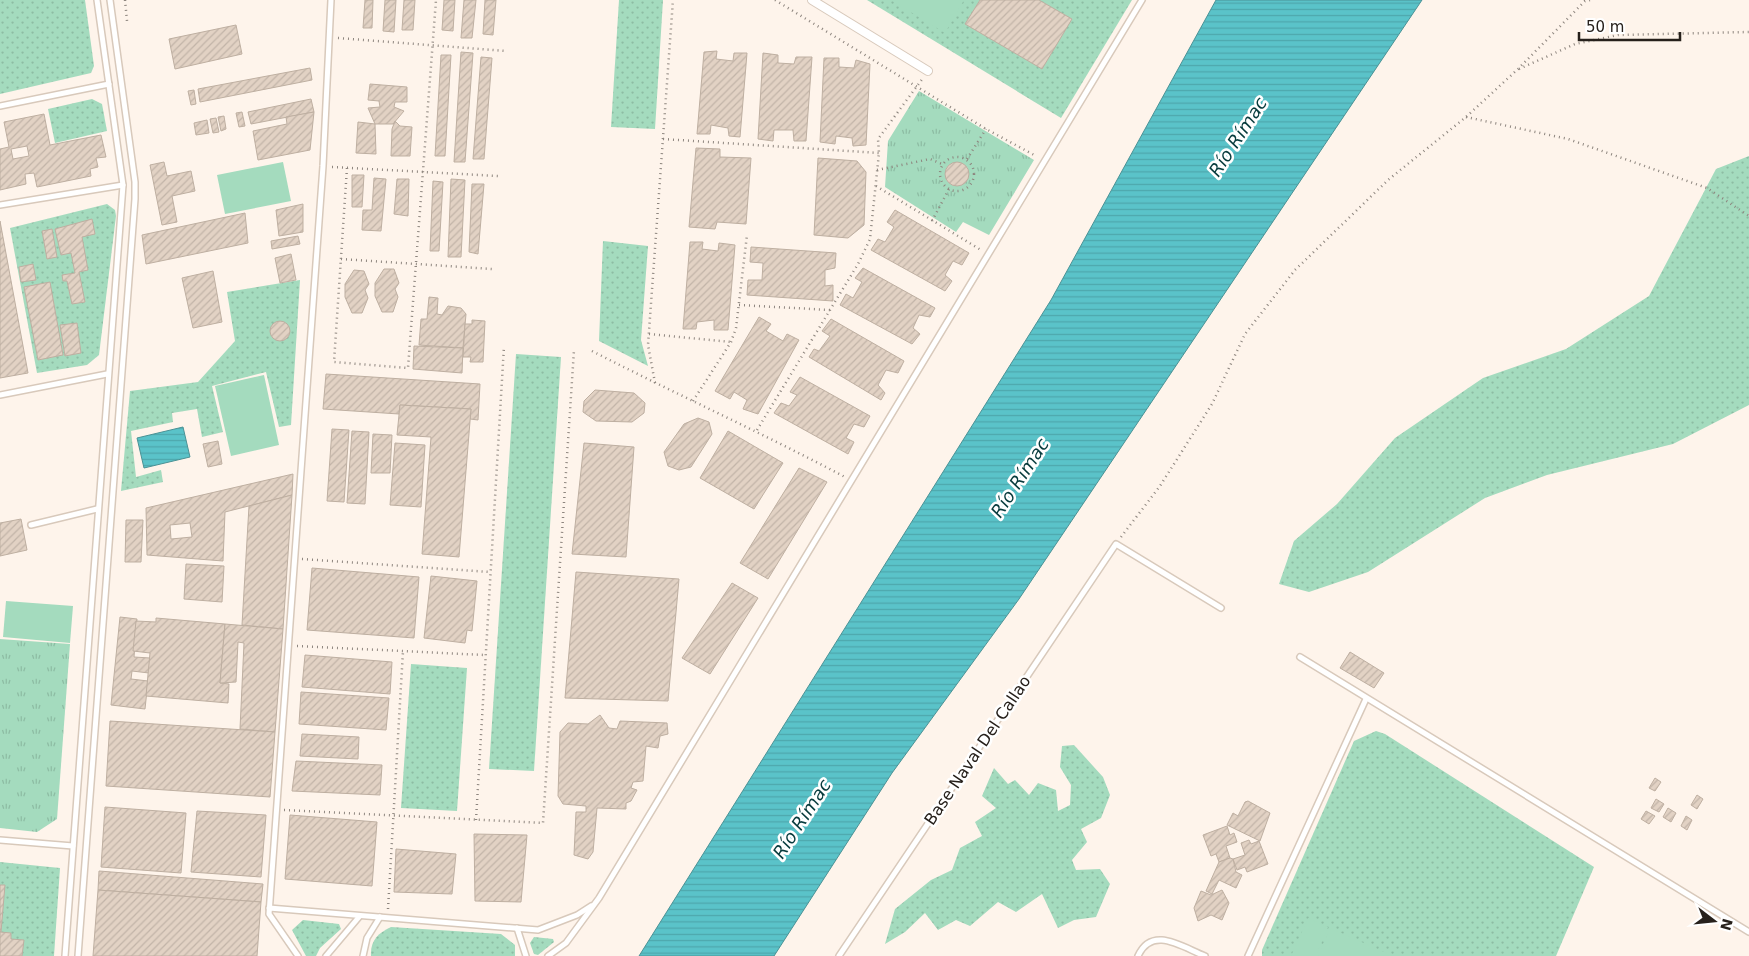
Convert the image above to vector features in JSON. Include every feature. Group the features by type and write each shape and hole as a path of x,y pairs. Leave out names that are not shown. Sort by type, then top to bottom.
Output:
{"street":[{"path":"812,0 928,71"}],"lane":[{"path":"65,956 122,185 97,0"},
{"path":"78,956 135,198 135,182 110,0"},
{"path":"298,956 269,914 269,908 324,166 331,0"},
{"path":"548,956 566,943 594,905 1142,0"},
{"path":"0,106 108,84"},
{"path":"0,205 122,185"},
{"path":"0,395 107,374"},
{"path":"31,525 97,509"},
{"path":"1116,544 1221,608"},
{"name":"Base Naval Del Callao","path":"839,956 1116,544"},
{"path":"1300,657 1749,932"},
{"path":"1248,956 1366,699"},
{"path":"0,840 73,846"},
{"path":"269,908 538,930 577,915 594,905"},
{"path":"326,956 359,916"},
{"path":"363,956 367,938 380,917"},
{"path":"517,928 526,949 526,956"},
{"path":"1138,956 1142,947 1150,940 1165,940 1205,956"}],"path":[{"path":"125,0 127,21"},
{"path":"347,168 334,362 408,368 436,0"},
{"path":"655,383 648,345 673,0"},
{"path":"775,0 986,129 1044,161"},
{"path":"1116,544 1160,486 1212,404 1245,334 1294,270 1388,180 1466,117 1518,69 1585,1 1590,0"},
{"path":"1518,69 1575,44 1618,35 1749,32"},
{"path":"329,37 506,50"},
{"path":"757,430 858,264 870,239 879,153 878,139 928,71"},
{"path":"1466,117 1568,139 1707,188 1749,216"},
{"path":"967,159 986,129"},
{"path":"663,139 879,153"},
{"path":"951,157 967,159 974,168 970,185 961,191 949,190 941,181 940,169 942,164 951,157"},
{"path":"877,170 930,159 942,164"},
{"path":"324,166 498,176"},
{"path":"876,186 988,254"},
{"path":"932,221 949,190"},
{"path":"693,401 731,342 736,328 747,235"},
{"path":"340,259 492,269"},
{"path":"740,305 830,310"},
{"path":"649,334 731,342"},
{"path":"476,820 504,346"},
{"path":"276,810 543,823 574,350"},
{"path":"592,351 655,383 757,430 851,480"},
{"path":"295,558 490,572"},
{"path":"288,645 485,656"},
{"path":"388,918 392,816 403,651"}],"green space":[{"path":"0,0 85,0 94,66 91,73 0,94"},
{"path":"619,0 663,0 655,129 611,127"},
{"path":"867,0 1132,0 1061,118"},
{"path":"891,0 964,0 945,33"},
{"path":"919,91 1034,160 989,235 963,222 956,232 885,187 888,141"},
{"path":"92,99 102,104 107,131 55,143 48,109"},
{"path":"1749,156 1749,405 1673,444 1547,475 1485,498 1368,572 1309,592 1279,584 1294,541 1337,504 1395,438 1483,378 1566,349 1649,296 1716,169"},
{"path":"283,162 291,201 225,214 217,175"},
{"path":"107,204 115,210 116,216 99,355 87,365 37,373 10,228"},
{"path":"603,241 648,246 641,340 648,366 599,341"},
{"path":"300,280 291,425 279,427 266,372 212,386 223,432 202,437 197,409 172,413 173,422 131,431 136,477 161,470 163,482 121,491 130,391 198,382 235,341 227,292"},
{"path":"516,354 561,357 534,771 489,769"},
{"path":"264,375 279,445 231,456 215,386"},
{"path":"6,601 73,606 70,643 3,637"},
{"path":"0,639 70,644 57,819 37,832 0,828"},
{"path":"411,664 467,668 457,811 401,808"},
{"path":"1376,731 1385,734 1594,867 1556,956 1262,956 1262,950 1354,741"},
{"path":"1074,745 1103,777 1110,795 1101,818 1081,829 1087,842 1072,860 1076,870 1100,869 1110,884 1096,917 1074,920 1058,928 1042,894 1016,912 998,902 970,926 956,920 938,930 925,913 905,932 885,944 895,909 931,880 952,870 960,848 982,836 975,822 996,808 982,796 994,768 1008,784 1015,780 1029,795 1038,783 1056,790 1058,811 1070,805 1071,785 1060,767 1062,746"},
{"path":"0,862 60,868 54,956 0,956"},
{"path":"1308,918 1328,927 1316,956 1291,956"},
{"path":"303,920 339,924 341,929 320,948 316,956 306,956 292,930"},
{"path":"391,927 501,934 515,945 515,956 371,956 373,942 382,932"},
{"path":"1330,928 1393,956 1318,956"},
{"path":"534,937 553,939 554,942 538,955 534,954 530,943"}],"water":[{"name":"Río Rímac","path":"1216,0 1422,0 1019,599 892,773 774,956 639,956 1051,300"},
{"path":"183,427 190,457 144,468 137,438"}],"building":[{"path":"365,0 373,0 372,28 363,28"},
{"path":"385,0 396,0 394,32 383,31"},
{"path":"404,0 415,0 413,30 402,30"},
{"path":"444,0 455,0 453,31 442,30"},
{"path":"464,0 476,0 472,38 461,38"},
{"path":"485,0 496,0 493,35 483,34"},
{"path":"980,0 1039,0 1072,19 1042,69 965,24"},
{"path":"236,25 242,54 175,69 169,39"},
{"path":"717,51 716,59 733,61 734,53 747,53 740,137 729,136 728,128 711,125 710,134 697,134 704,52"},
{"path":"461,52 473,53 465,162 454,162"},
{"path":"763,53 778,55 778,63 794,64 796,57 812,57 806,141 794,141 793,130 774,130 773,141 758,139"},
{"path":"441,55 451,55 445,156 435,156"},
{"path":"481,57 492,58 484,159 473,159"},
{"path":"824,58 839,58 839,67 854,68 856,60 870,64 866,145 853,146 852,138 836,136 835,144 820,142"},
{"path":"310,68 312,80 200,102 198,89"},
{"path":"370,84 407,87 407,102 395,102 394,107 404,111 393,124 375,124 368,108 380,107 379,101 368,100"},
{"path":"194,90 196,104 191,105 188,91"},
{"path":"311,99 314,112 251,124 248,112"},
{"path":"242,112 245,126 239,127 236,113"},
{"path":"314,112 310,150 258,160 253,131 287,124 286,117"},
{"path":"44,114 50,145 101,135 106,157 96,158 98,167 90,169 91,176 37,187 34,173 25,174 26,184 0,190 0,149 9,147 4,122","holes":["27,146 29,156 13,159 11,149"]},
{"path":"224,116 226,129 221,131 218,117"},
{"path":"216,118 219,132 213,133 210,119"},
{"path":"207,120 209,133 196,135 194,123"},
{"path":"395,121 400,126 412,127 410,156 391,156 392,129"},
{"path":"358,122 375,124 376,154 356,153"},
{"path":"696,148 720,149 720,157 751,158 746,224 717,222 715,229 689,227"},
{"path":"818,158 857,161 866,172 864,225 848,238 814,235"},
{"path":"164,162 167,176 191,171 195,191 172,196 177,222 162,225 150,165"},
{"path":"957,162 966,165 969,174 966,183 957,186 948,183 945,174 948,165"},
{"path":"352,175 364,175 362,207 352,207"},
{"path":"374,178 386,179 381,231 362,230 363,210 372,210"},
{"path":"397,179 409,179 408,216 394,214"},
{"path":"451,179 465,180 461,257 448,257"},
{"path":"433,181 443,182 439,251 430,251"},
{"path":"472,184 484,184 478,254 469,252"},
{"path":"303,204 303,232 279,236 276,210"},
{"path":"895,210 969,253 962,265 953,261 945,275 952,281 945,291 871,250 878,239 885,242 894,227 887,222"},
{"path":"245,213 248,243 146,264 142,235"},
{"path":"92,219 95,234 82,237 88,270 79,272 85,302 72,304 67,281 63,281 62,275 75,273 71,253 61,255 55,229"},
{"path":"0,221 28,373 0,378"},
{"path":"52,229 57,257 47,259 42,231"},
{"path":"298,236 300,244 272,249 271,241"},
{"path":"690,242 703,242 702,249 718,251 719,243 735,245 728,330 714,330 714,320 697,322 696,329 683,329"},
{"path":"751,247 836,253 835,268 825,270 825,286 833,285 833,301 747,295 748,280 762,280 763,263 750,262"},
{"path":"291,254 296,280 280,283 275,258"},
{"path":"33,264 36,280 21,282 19,267"},
{"path":"863,268 935,308 930,317 919,315 913,328 920,334 912,344 840,305 846,294 853,298 862,282 855,278"},
{"path":"384,269 394,269 399,283 395,289 398,297 393,312 382,312 375,296 375,283"},
{"path":"354,270 364,271 369,284 365,290 368,298 362,313 352,313 345,297 345,284"},
{"path":"213,271 222,322 193,328 182,278"},
{"path":"50,282 63,355 38,360 24,287"},
{"path":"429,297 438,298 437,314 442,315 448,306 461,308 466,314 463,348 419,345 421,319 427,319"},
{"path":"759,317 771,324 766,331 783,341 787,334 799,340 758,414 743,409 747,400 734,392 730,399 715,391"},
{"path":"831,319 904,361 898,373 886,370 878,385 885,393 881,400 809,357 814,349 819,351 830,336 822,331"},
{"path":"472,320 485,321 483,362 470,362 471,357 463,357 465,324 472,324"},
{"path":"280,321 287,324 290,331 287,338 280,341 273,338 270,331 273,324"},
{"path":"77,323 81,353 65,356 60,325"},
{"path":"414,346 463,348 462,373 413,369"},
{"path":"326,374 480,384 478,420 470,419 471,409 400,405 399,414 323,409"},
{"path":"800,377 870,416 864,427 854,424 846,438 854,442 848,454 774,413 781,403 789,406 797,395 790,392"},
{"path":"595,390 634,393 645,403 644,413 632,422 596,421 583,412 584,401"},
{"path":"400,405 471,409 459,557 422,554 431,437 397,435"},
{"path":"698,418 709,422 712,434 691,467 679,470 668,466 664,452 684,424"},
{"path":"332,429 349,430 344,502 327,501"},
{"path":"352,431 369,432 365,504 347,503"},
{"path":"728,431 783,463 754,509 700,478"},
{"path":"373,434 392,435 390,473 371,473"},
{"path":"218,441 222,464 208,467 203,444"},
{"path":"395,443 425,445 421,507 390,505"},
{"path":"584,443 634,447 626,557 572,554"},
{"path":"799,468 827,482 768,579 740,563"},
{"path":"293,474 292,495 225,512 223,561 147,555 146,508","holes":["190,523 192,537 171,539 170,525"]},
{"path":"292,495 283,629 242,625 249,506"},
{"path":"21,519 27,550 0,556 0,523"},
{"path":"126,520 143,520 141,562 125,562"},
{"path":"186,564 224,566 222,602 184,599"},
{"path":"312,568 419,577 414,638 307,630"},
{"path":"576,572 679,579 668,701 565,698"},
{"path":"431,576 477,581 472,631 467,630 465,643 424,638"},
{"path":"732,583 758,598 710,674 682,658"},
{"path":"120,617 137,619 134,657 150,658 149,673 132,671 131,679 148,681 145,709 111,705"},
{"path":"156,618 225,624 220,683 229,684 228,703 146,696 150,653 133,651 136,621 156,622"},
{"path":"225,624 283,629 275,732 240,729 244,643 238,642 236,682 220,683"},
{"path":"1350,652 1384,673 1374,688 1340,668"},
{"path":"305,655 392,662 390,694 302,687"},
{"path":"301,692 389,698 386,730 299,724"},
{"path":"600,715 609,728 617,729 620,721 667,723 668,734 660,736 658,748 646,746 643,781 633,782 631,788 637,790 631,801 626,803 626,809 597,808 593,852 588,859 574,855 576,812 586,812 586,806 563,804 558,796 560,732 568,723 588,724"},
{"path":"110,721 275,732 270,797 106,786"},
{"path":"302,734 359,737 358,759 300,756"},
{"path":"296,761 382,765 380,795 292,791"},
{"path":"1655,778 1661,782 1655,791 1649,788"},
{"path":"1697,795 1703,799 1697,809 1691,805"},
{"path":"1656,799 1664,804 1659,812 1651,808"},
{"path":"1248,801 1270,813 1260,841 1227,825 1233,813 1238,816 1245,802"},
{"path":"105,807 186,813 181,873 101,867"},
{"path":"1668,808 1676,813 1671,822 1663,817"},
{"path":"197,811 266,815 261,877 191,872"},
{"path":"1646,811 1655,816 1649,824 1641,819"},
{"path":"290,815 377,822 372,886 285,879"},
{"path":"1686,816 1692,820 1687,830 1681,826"},
{"path":"1227,826 1230,835 1234,833 1237,842 1226,846 1230,858 1219,862 1216,854 1211,856 1203,835"},
{"path":"474,834 527,835 521,902 475,901"},
{"path":"1249,840 1251,844 1259,841 1268,864 1247,872 1245,867 1237,870 1233,859 1245,855 1241,843"},
{"path":"396,849 456,854 452,894 394,892"},
{"path":"1230,858 1233,859 1236,872 1242,875 1236,888 1219,880 1212,894 1206,891 1219,862"},
{"path":"99,871 263,884 261,902 98,890"},
{"path":"0,885 5,885 1,932 0,932"},
{"path":"98,890 261,902 257,956 93,956"},
{"path":"1222,890 1229,903 1222,920 1211,915 1198,921 1194,908 1201,891 1211,895"},
{"path":"0,932 11,933 11,939 24,940 22,956 0,956"}]}
